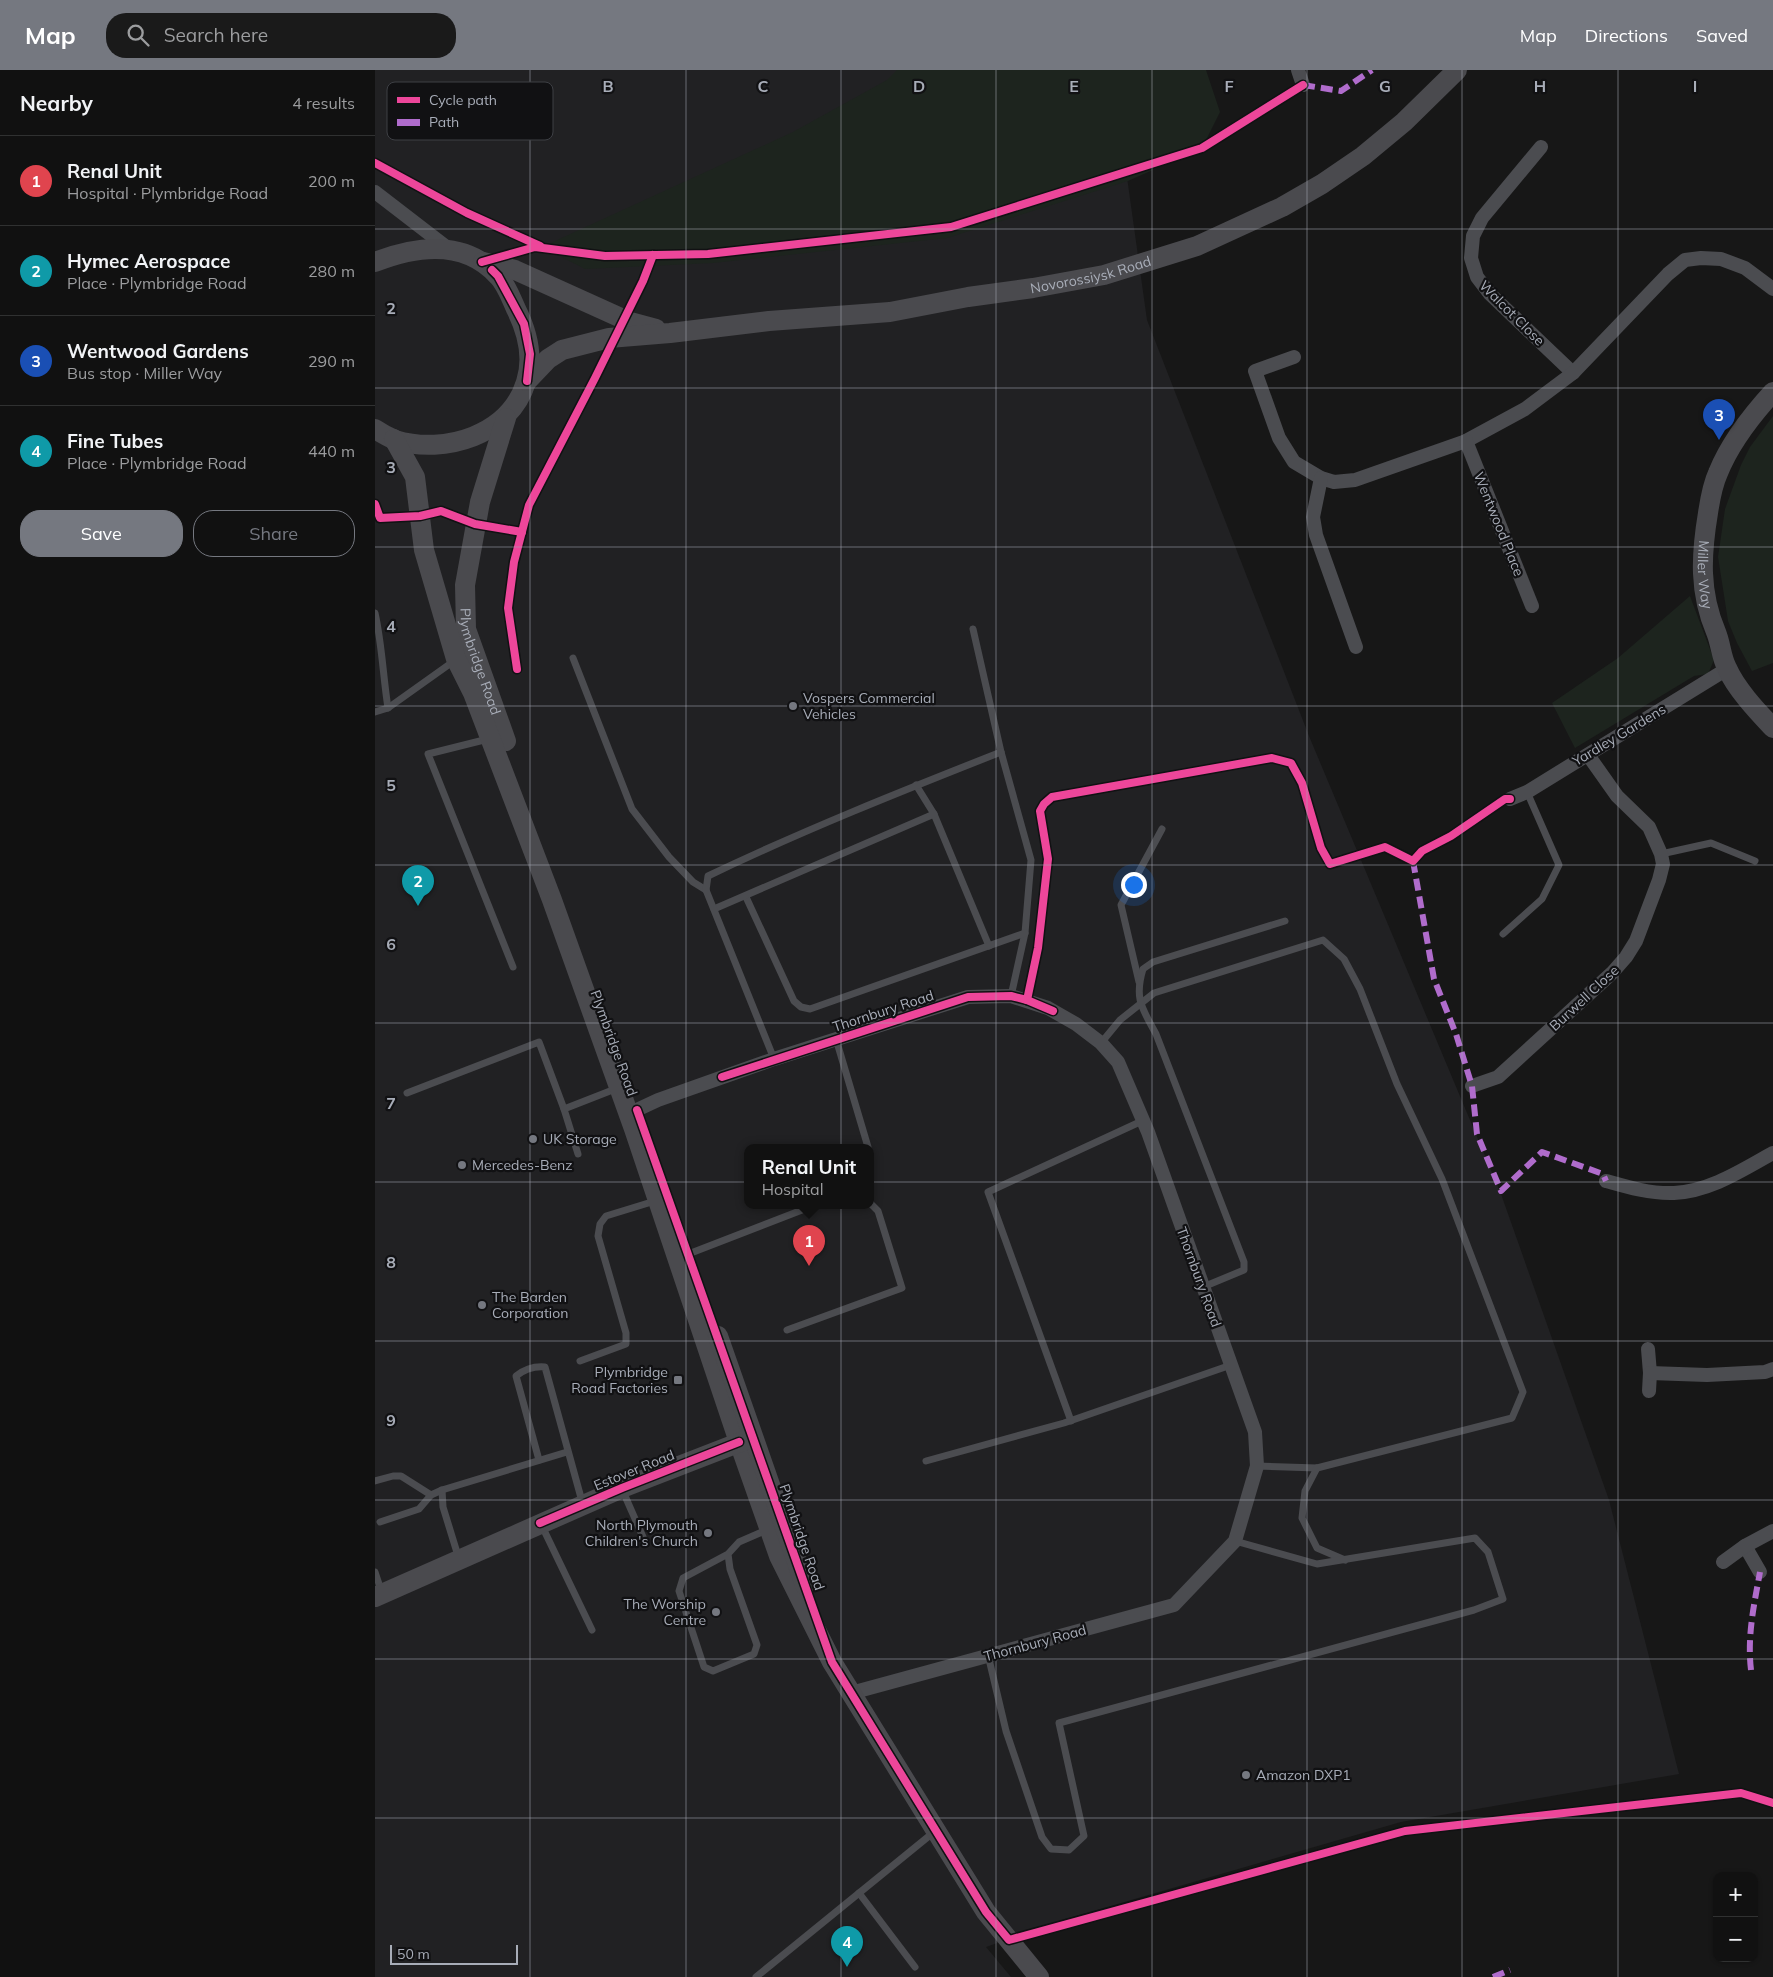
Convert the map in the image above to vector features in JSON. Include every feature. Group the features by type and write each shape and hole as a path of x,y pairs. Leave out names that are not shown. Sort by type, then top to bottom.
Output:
{"main road":[{"name":"Novorossiysk Road","path":"527,382 548,359 562,350 609,338 769,321 890,312 1104,275 1197,246 1282,207 1323,184 1363,156 1404,122 1457,70"},
{"path":"375,262 398,253 423,248 449,249 482,262 498,276 524,324 530,354 527,382 506,418 473,437 455,443 429,445 394,439 375,429"},
{"name":"Novorossiysk Road","path":"482,262 515,270 630,322 670,333"},
{"name":"Miller Way","path":"1773,392 1755,411 1731,447 1718,473 1711,493 1702,553 1703,584 1708,614 1727,669 1752,706 1773,728"},
{"name":"Plymbridge Road","path":"506,418 479,502 465,585 466,629 497,736 624,1085 746,1440 832,1662"},
{"name":"Plymbridge Road","path":"394,439 415,477 424,550 456,659 497,736"},
{"name":"Plymbridge Road","path":"746,1440 769,1529 779,1556 832,1662 986,1912 1039,1977"},
{"name":"Estover Road","path":"379,1596 622,1488 746,1440"}],"street":[{"path":"1298,70 1303,86"},
{"name":"Walcot Close","path":"1541,147 1481,218 1473,236 1471,258 1477,277 1490,294 1573,373"},
{"path":"375,192 449,249"},
{"path":"1294,357 1255,371 1279,438 1294,462 1321,478 1334,482 1355,480 1466,441 1525,409 1573,373 1668,274 1685,260 1701,258 1721,259 1745,268 1773,289"},
{"name":"Wentwood Place","path":"1466,441 1532,606"},
{"path":"1321,478 1313,517 1317,535 1357,647"},
{"name":"Yardley Gardens","path":"1510,799 1527,792 1727,669"},
{"name":"Burwell Close","path":"1472,1086 1498,1077 1613,973 1636,941 1659,880 1663,864 1661,854 1649,827 1617,796 1588,755"},
{"name":"Thornbury Road","path":"633,1112 658,1100 774,1059 968,997 1011,996 1048,1008 1076,1024 1101,1043 1118,1062 1142,1121 1255,1432 1257,1466 1235,1541 1174,1605 851,1693"},
{"path":"1606,1181 1636,1189 1673,1193 1681,1192 1717,1183 1773,1153"},
{"path":"1648,1349 1649,1391"},
{"path":"1650,1373 1707,1374 1765,1372 1773,1369"},
{"path":"1723,1562 1745,1546 1773,1532"},
{"path":"1745,1546 1760,1572"}],"lane":[{"path":"375,613 381,643 387,708"},
{"path":"973,630 1001,752 1031,860 1025,933 1011,996"},
{"path":"573,658 632,809 669,856 693,882 706,890"},
{"path":"375,712 387,708 456,659"},
{"path":"497,736 428,754 513,967"},
{"path":"774,1059 706,890 708,876 773,845 916,785 1001,752"},
{"path":"916,785 933,814 989,946"},
{"path":"1503,934 1543,899 1559,865 1527,792"},
{"path":"714,909 933,814"},
{"path":"1162,828 1121,905 1139,982 1139,1004 1156,1034 1244,1262 1244,1270 1203,1287"},
{"path":"1661,854 1711,843 1755,861"},
{"path":"745,897 794,1001 801,1007 810,1009 1025,933"},
{"path":"1139,982 1143,969 1153,962 1285,921"},
{"path":"1101,1043 1121,1020 1154,993 1323,940 1344,959 1360,989 1397,1084 1445,1188 1523,1392 1512,1418 1317,1468 1257,1466"},
{"path":"836,1039 867,1144"},
{"path":"407,1093 539,1042 578,1154"},
{"path":"564,1110 624,1085"},
{"path":"1071,1421 988,1192 1142,1121"},
{"path":"580,1361 626,1344 626,1333 598,1236 601,1224 606,1216 663,1198"},
{"path":"787,1330 903,1288 878,1211 874,1207"},
{"path":"683,1256 805,1209"},
{"path":"926,1461 1071,1421 1231,1365"},
{"path":"539,1460 516,1376 525,1370 545,1367 583,1505"},
{"path":"380,1522 419,1509 431,1495 442,1490 567,1452"},
{"path":"1317,1468 1305,1491 1303,1518 1317,1548 1345,1560"},
{"path":"375,1481 393,1476 401,1476 431,1495"},
{"path":"622,1488 643,1537"},
{"path":"442,1490 443,1507 459,1559"},
{"path":"540,1523 592,1630"},
{"path":"728,1554 730,1570 757,1645 754,1654 713,1672 704,1667 679,1591 683,1578 728,1554 739,1542 769,1529"},
{"path":"988,1656 1006,1731 1042,1837 1051,1849 1069,1850 1084,1836 1059,1723 1474,1610 1503,1599 1488,1552 1475,1538 1317,1564 1235,1541"},
{"path":"375,1572 379,1596"},
{"path":"756,1977 936,1830"},
{"path":"859,1893 915,1967"}],"shaded area":[{"path":"375,70 1112,70 1147,320 1309,736 1501,1194 1609,1500 1679,1774 1401,1822 1062,1920 986,1947 1011,1977 375,1977"},
{"path":"897,70 1206,70 1220,112 1202,148 1128,181 947,238 713,263 585,269 542,247 793,132 887,80"},
{"path":"1773,416 1773,663 1752,671 1728,621 1718,557 1725,509 1741,465 1750,447"},
{"path":"1690,596 1714,660 1708,674 1694,676 1575,748 1552,703 1618,658"}],"marked path":[{"path":"1303,85 1341,91 1372,70"},
{"path":"1413,861 1434,979 1456,1034 1472,1086 1477,1134 1501,1191 1542,1152 1603,1174 1606,1181"},
{"path":"1751,1670 1750,1645 1753,1609 1760,1572"},
{"path":"1493,1977 1510,1970"}],"cycle path":[{"path":"482,262 535,247 605,256 708,254 951,227 1202,148 1303,85"},
{"path":"375,163 467,213 540,246"},
{"path":"517,669 508,608 514,562 529,505 595,378 643,281 653,255"},
{"path":"492,270 498,276 524,324 530,354 527,381"},
{"path":"375,504 380,518 420,516 441,511 475,524 522,532"},
{"path":"1027,1000 1038,948 1048,859 1040,811 1044,804 1052,797 1272,758 1291,763 1302,783 1321,848 1330,864 1385,847 1413,861 1422,851 1451,836 1505,799 1510,799"},
{"path":"722,1077 968,997 1011,996 1027,1000 1053,1011"},
{"path":"637,1110 832,1662 986,1912 1009,1940 1405,1831 1741,1793 1773,1803"},
{"path":"540,1523 622,1488 739,1442"}],"place":[{"name":"Wentwood Gardens","path":"1719,440"},
{"name":"Vospers Commercial Vehicles","path":"793,706"},
{"name":"Hymec Aerospace","path":"418,906"},
{"name":"UK Storage","path":"533,1139"},
{"name":"Mercedes-Benz","path":"462,1165"},
{"name":"Renal Unit","path":"809,1266"},
{"name":"The Barden Corporation","path":"482,1305"},
{"name":"Plymbridge Road Factories","path":"678,1380"},
{"name":"North Plymouth Children's Church","path":"708,1533"},
{"name":"The Worship Centre","path":"716,1612"},
{"name":"Amazon DXP1","path":"1246,1775"},
{"name":"Fine Tubes","path":"847,1967"}]}
